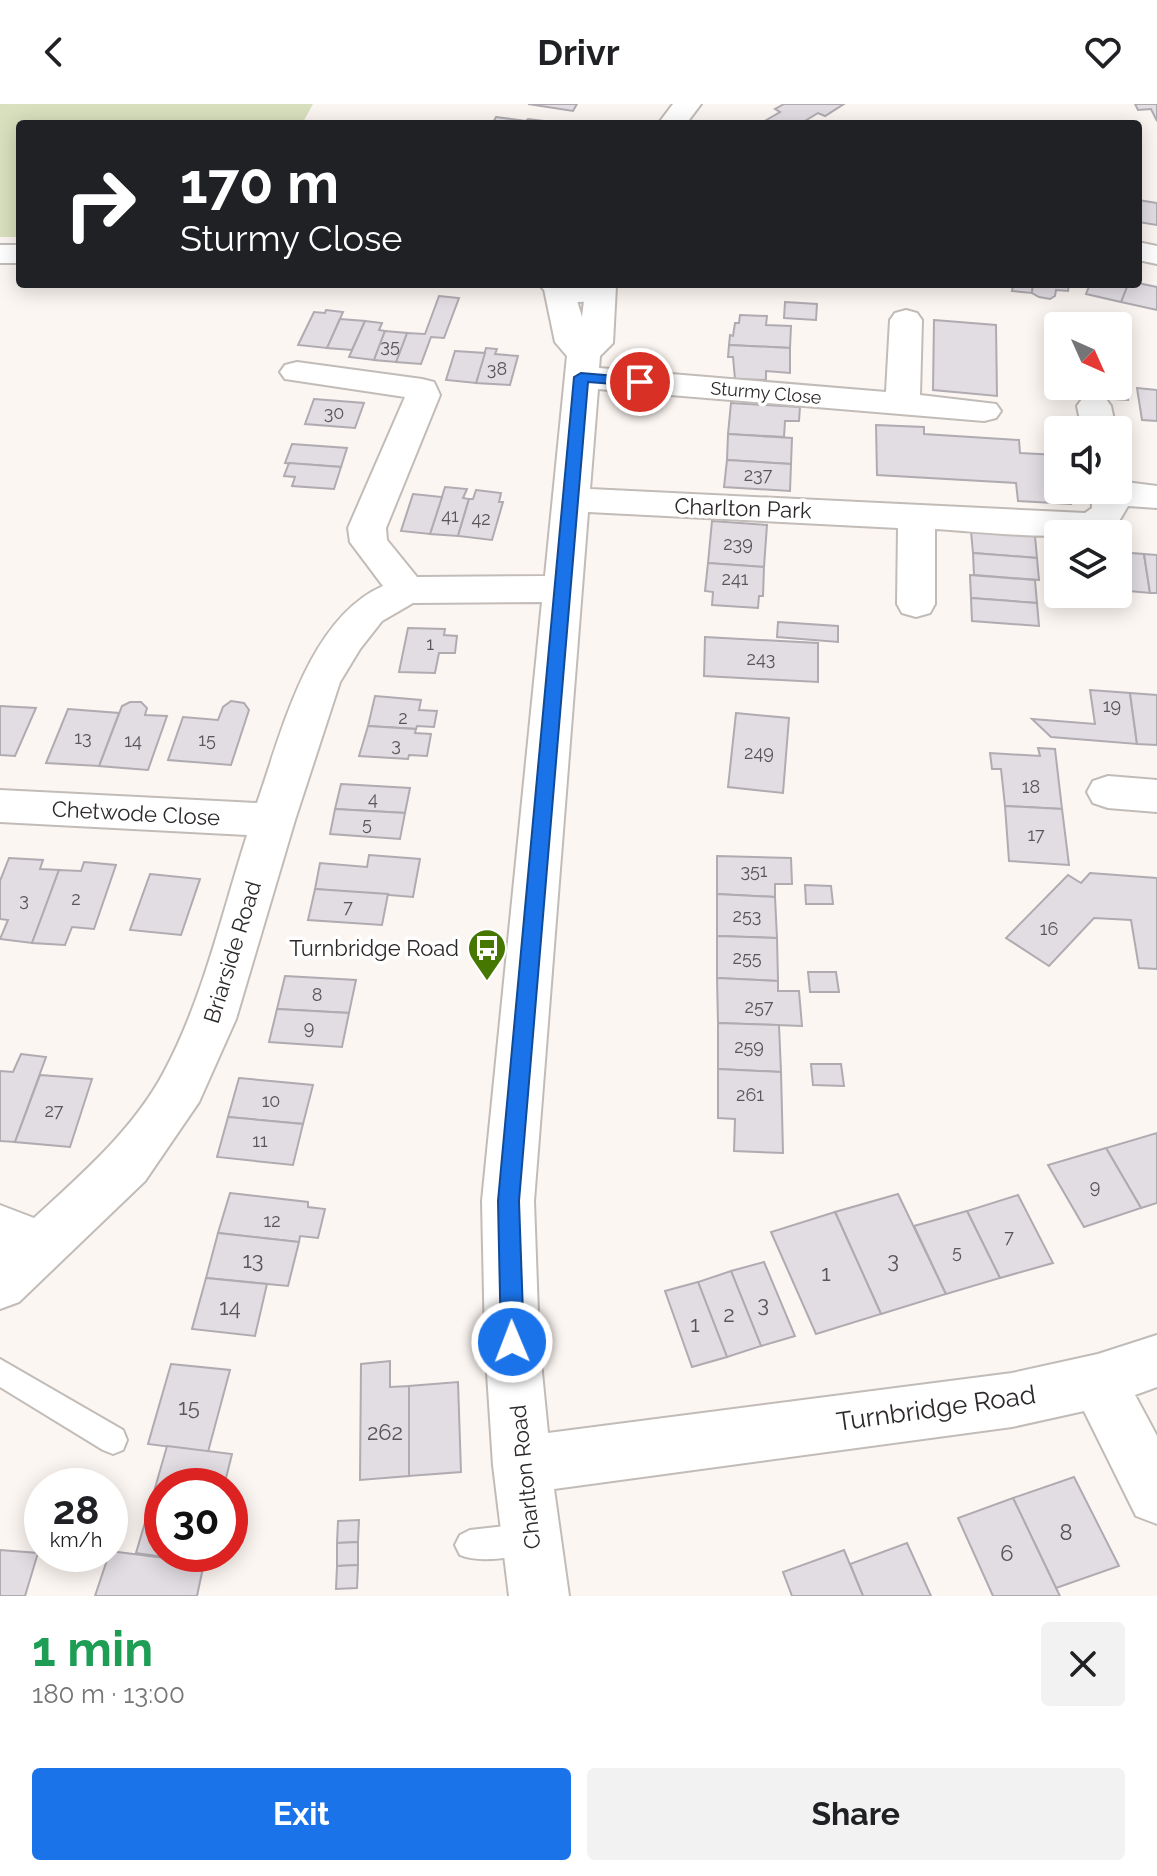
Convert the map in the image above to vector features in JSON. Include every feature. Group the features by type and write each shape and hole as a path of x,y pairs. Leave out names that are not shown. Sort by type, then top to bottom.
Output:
{"street":[{"name":"Charlton Road","path":"558,288 571,342 582,365"},
{"name":"Charlton Road","path":"566,288 581,292 592,288"},
{"name":"Charlton Road","path":"539,1596 522,1465 512,1342 508,1201 582,365 597,343 601,288"},
{"path":"902,405 906,320"},
{"name":"Sturmy Close","path":"582,365 902,405 984,411"},
{"path":"297,372 422,389 423,395 367,528 369,542 407,590"},
{"name":"Charlton Park","path":"1132,494 1157,497"},
{"name":"Charlton Park","path":"570,500 1087,525 1102,520 1110,509 1110,504"},
{"path":"916,515 916,604"},
{"name":"Briarside Road","path":"0,1284 20,1236 96,1198 127,1165 182,1087 212,1019 273,820 320,682 345,640 368,612 407,590 562,589"},
{"path":"1108,792 1157,796"},
{"name":"Chetwode Close","path":"0,806 273,820"},
{"name":"Turnbridge Road","path":"522,1465 1012,1400 1098,1381 1157,1361"},
{"path":"1098,1381 1157,1495"}],"lane":[{"path":"0,1372 113,1440"},
{"path":"470,1545 532,1538"}],"green space":[{"path":"0,104 313,104 304,120 16,120 16,237 0,237"}],"building":[{"path":"528,104 577,104 573,111"},
{"path":"784,104 844,104 825,116 818,113 807,120 766,120 780,112 775,109"},
{"path":"1135,104 1157,104 1157,121 1151,109 1138,110"},
{"path":"1142,201 1157,203 1157,225 1142,223"},
{"path":"1142,284 1157,287 1157,310 1121,302 1126,288 1142,288"},
{"path":"1012,288 1033,288 1032,293 1012,291"},
{"path":"1033,288 1068,288 1068,291 1056,290 1055,296 1050,299 1032,293"},
{"path":"1088,288 1126,288 1121,302 1086,294"},
{"path":"439,296 459,298 444,338 431,337 421,364 396,362 407,333 425,334"},
{"path":"785,302 817,304 816,320 784,318"},
{"path":"326,310 343,312 327,348 298,345 314,312 325,313"},
{"path":"740,315 767,316 766,325 791,326 790,348 729,345 730,335 733,336"},
{"path":"340,319 365,321 352,350 327,348"},
{"path":"934,320 996,325 997,396 933,390"},
{"path":"365,321 382,323 379,330 385,331 374,360 349,357"},
{"path":"385,331 407,333 396,362 374,360"},
{"path":"729,345 790,348 790,373 766,371 766,380 735,379 733,357 728,357"},
{"path":"486,348 497,349 495,354 518,356 510,385 476,383"},
{"path":"455,351 485,353 476,383 446,380"},
{"path":"1137,388 1157,390 1157,421 1142,420"},
{"path":"314,399 364,403 355,428 305,424"},
{"path":"731,403 800,407 799,421 785,421 784,437 728,434"},
{"path":"876,425 924,427 924,434 1019,440 1020,453 1044,454 1044,502 1018,501 1016,483 877,475"},
{"path":"728,434 792,438 791,464 727,460"},
{"path":"292,444 347,448 341,467 285,463"},
{"path":"727,460 791,464 790,491 724,487"},
{"path":"289,463 341,467 334,489 292,486 295,477 284,476"},
{"path":"445,487 467,489 463,498 469,499 458,536 430,534"},
{"path":"476,490 501,493 499,502 503,502 492,540 458,536 469,499 473,499"},
{"path":"413,494 442,497 430,534 401,531"},
{"path":"712,521 767,525 764,567 708,563"},
{"path":"971,531 1035,536 1037,558 973,553"},
{"path":"973,553 1037,558 1039,580 974,575"},
{"path":"1132,553 1144,554 1150,593 1132,591"},
{"path":"1144,554 1157,555 1157,593 1150,593"},
{"path":"708,563 764,567 763,596 759,596 758,608 712,605 713,592 705,591"},
{"path":"970,575 1035,580 1037,603 971,598"},
{"path":"971,598 1037,603 1039,626 972,621"},
{"path":"778,622 838,626 838,642 777,637"},
{"path":"408,628 445,629 444,635 457,636 455,653 439,653 435,673 399,672"},
{"path":"705,637 818,643 818,682 704,676"},
{"path":"1090,690 1130,693 1137,744 1051,737 1032,719 1095,724"},
{"path":"1130,693 1157,695 1157,745 1137,744"},
{"path":"375,696 421,700 419,710 437,711 434,727 368,726"},
{"path":"231,701 244,703 249,710 231,765 168,760 183,717 218,720 223,707"},
{"path":"141,702 147,708 145,715 167,716 148,770 99,766 122,706"},
{"path":"0,706 36,708 15,756 0,755"},
{"path":"68,709 119,713 99,766 46,763"},
{"path":"736,713 789,718 783,793 728,787"},
{"path":"368,726 416,729 415,733 431,734 427,756 409,755 408,759 359,756"},
{"path":"1038,748 1055,749 1062,809 1005,806 1001,769 992,769 990,753 1040,756"},
{"path":"341,784 410,788 405,813 335,809"},
{"path":"1005,806 1062,809 1069,865 1009,861"},
{"path":"335,809 405,813 400,839 330,834"},
{"path":"369,855 420,859 413,897 315,889 320,863 367,867"},
{"path":"717,856 791,858 792,884 775,884 775,897 717,894"},
{"path":"9,858 43,860 40,869 59,870 32,943 0,939 8,920 0,919 0,881"},
{"path":"84,862 116,865 94,929 72,927 65,945 32,943 59,870 81,871"},
{"path":"1090,873 1157,878 1157,969 1139,968 1131,920 1094,918 1049,966 1006,938 1068,875 1081,883"},
{"path":"150,874 200,879 181,935 130,930"},
{"path":"805,885 831,886 833,904 806,904"},
{"path":"315,889 388,894 382,925 308,920"},
{"path":"717,894 775,897 777,938 717,936"},
{"path":"717,936 777,938 778,981 717,978"},
{"path":"808,972 836,972 839,992 810,992"},
{"path":"285,976 356,980 349,1013 277,1009"},
{"path":"717,978 778,981 778,991 799,991 802,1026 718,1023"},
{"path":"277,1009 349,1013 342,1047 269,1042"},
{"path":"718,1023 779,1025 781,1072 718,1069"},
{"path":"21,1054 46,1057 15,1142 0,1141 0,1071 13,1072"},
{"path":"811,1064 841,1064 844,1086 813,1085"},
{"path":"718,1069 781,1072 783,1153 734,1151 735,1119 718,1118"},
{"path":"40,1075 92,1079 70,1147 15,1142"},
{"path":"239,1078 313,1085 303,1124 228,1117"},
{"path":"228,1117 303,1124 293,1165 217,1157"},
{"path":"1157,1133 1157,1203 1141,1208 1106,1148"},
{"path":"1106,1148 1141,1208 1084,1227 1048,1165"},
{"path":"230,1193 308,1202 308,1207 325,1209 318,1238 300,1236 299,1242 218,1233"},
{"path":"898,1194 946,1294 881,1314 835,1212"},
{"path":"1018,1195 1053,1263 1000,1278 967,1211"},
{"path":"967,1211 1000,1278 946,1294 914,1226"},
{"path":"835,1212 881,1314 816,1334 771,1232"},
{"path":"218,1233 299,1242 288,1286 206,1278"},
{"path":"764,1262 795,1336 761,1346 731,1271"},
{"path":"731,1271 761,1346 727,1357 698,1282"},
{"path":"206,1278 267,1284 255,1336 192,1329"},
{"path":"698,1282 727,1357 692,1367 665,1291"},
{"path":"390,1361 390,1387 409,1386 409,1476 360,1480 361,1364"},
{"path":"171,1364 230,1370 208,1452 148,1444"},
{"path":"458,1382 461,1472 409,1476 409,1386"},
{"path":"167,1446 232,1454 228,1468 161,1468"},
{"path":"1074,1477 1119,1566 1056,1588 1013,1498"},
{"path":"1013,1498 1060,1596 993,1596 958,1518"},
{"path":"359,1520 358,1542 337,1543 338,1521"},
{"path":"144,1526 144,1554 136,1553"},
{"path":"358,1542 358,1565 337,1566 337,1543"},
{"path":"907,1543 931,1596 863,1596 850,1564"},
{"path":"0,1550 24,1552 24,1572 32,1572 25,1596 0,1596"},
{"path":"844,1550 863,1596 792,1596 783,1572"},
{"path":"128,1553 144,1555 144,1572 202,1572 197,1596 95,1596 103,1572 128,1572"},
{"path":"358,1565 357,1588 336,1589 337,1566"}],"place":[{"name":"Turnbridge Road","path":"487,982"}],"route":[{"path":"512,1342 508,1201 581,377 640,382"}]}
